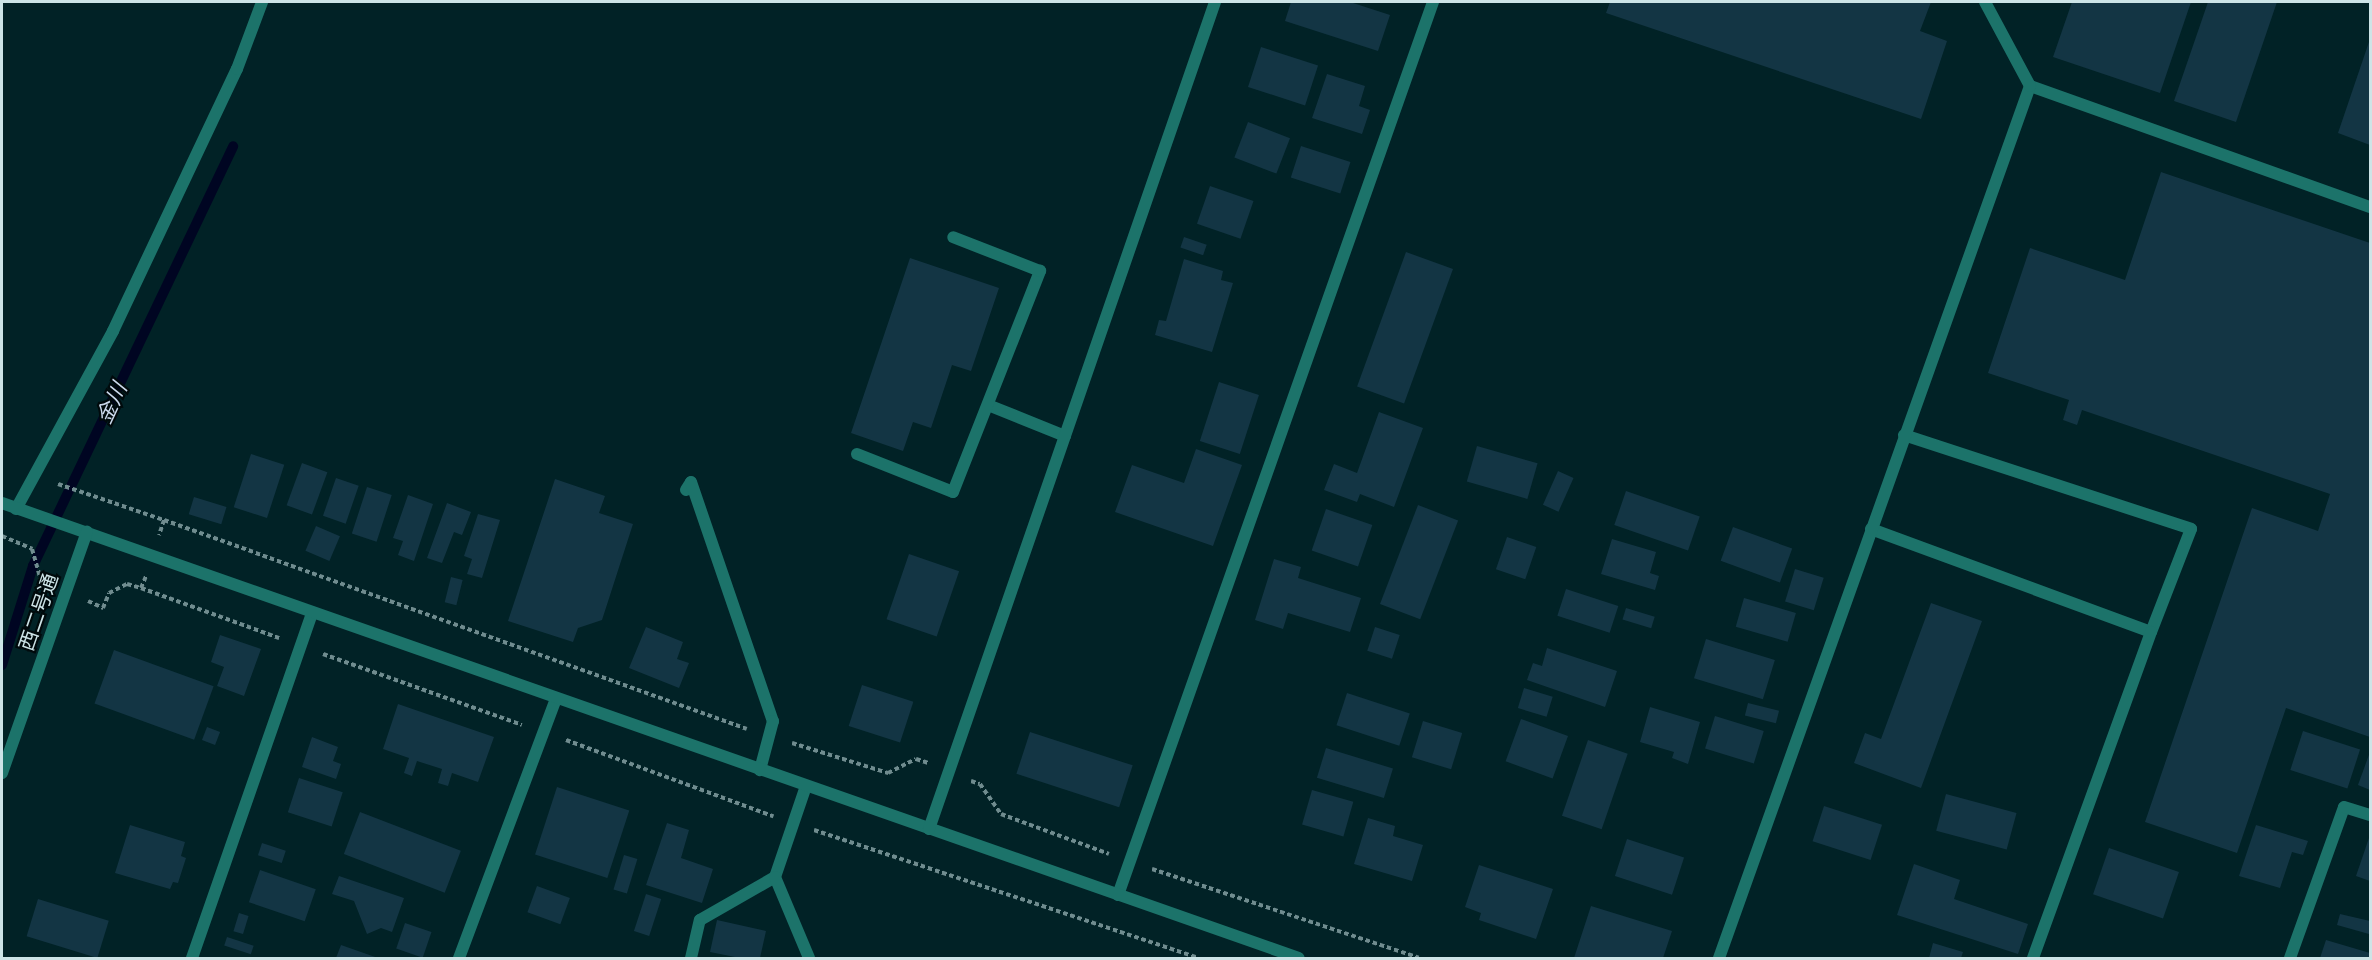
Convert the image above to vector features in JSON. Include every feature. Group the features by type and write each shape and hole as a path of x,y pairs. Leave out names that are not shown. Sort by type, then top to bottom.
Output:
{"street":[{"path":"16,509 113,331 237,69 262,2"},
{"path":"929,829 1215,2"},
{"path":"1118,895 1433,2"},
{"path":"1985,2 2030,87 2370,207"},
{"path":"1719,958 2030,87"},
{"path":"857,454 953,492 1040,271 953,237"},
{"path":"988,405 1065,436"},
{"path":"1904,435 2191,529 2151,632 2033,958"},
{"path":"686,490 691,482 773,721 760,770"},
{"path":"2,504 87,531 312,613 1118,895 1285,956 1299,958"},
{"path":"1871,529 2151,632"},
{"name":"西二号通","path":"2,773 87,531"},
{"path":"192,958 312,613"},
{"path":"459,958 556,699"},
{"path":"692,958 700,920 775,877 806,786"},
{"path":"2290,958 2344,807 2370,815"},
{"path":"775,877 809,958"}],"path":[{"path":"141,588 794,823 1198,958"}],"building":[{"path":"1291,2 1350,2 1390,15 1378,51 1285,21"},
{"path":"1610,2 1931,2 1920,31 1947,41 1921,119 1606,13"},
{"path":"2072,2 2191,2 2160,93 2053,57"},
{"path":"2208,2 2277,2 2236,122 2174,101"},
{"path":"2370,39 2370,145 2338,133"},
{"path":"1261,47 1318,66 1305,105 1248,87"},
{"path":"1327,74 1365,86 1359,106 1370,110 1362,134 1312,118"},
{"path":"1248,122 1290,138 1276,174 1234,157"},
{"path":"1301,146 1350,162 1340,193 1291,177"},
{"path":"2161,172 2370,243 2370,737 2286,708 2237,853 2145,822 2252,508 2318,531 2330,494 2082,410 2077,425 2063,420 2069,400 1988,373 2030,248 2125,280"},
{"path":"1210,186 1253,201 1240,239 1197,224"},
{"path":"1184,237 1207,245 1203,255 1180,247"},
{"path":"1406,252 1453,269 1404,403 1357,386"},
{"path":"910,258 999,288 971,371 952,365 931,428 913,422 903,451 851,433"},
{"path":"1184,259 1223,271 1221,280 1233,283 1212,352 1155,335 1159,320 1166,321"},
{"path":"1219,382 1259,395 1240,454 1200,441"},
{"path":"1379,412 1423,428 1394,507 1360,494 1357,502 1324,490 1334,464 1357,473"},
{"path":"1477,446 1538,463 1527,499 1467,482"},
{"path":"1196,449 1242,465 1213,546 1115,512 1132,465 1184,483"},
{"path":"251,454 284,465 267,518 234,507"},
{"path":"302,463 327,472 312,515 287,505"},
{"path":"1558,471 1574,478 1558,512 1543,505"},
{"path":"336,478 359,486 346,524 323,516"},
{"path":"555,479 605,496 599,513 633,524 602,620 578,628 573,642 508,621"},
{"path":"367,487 392,495 377,542 352,534"},
{"path":"1626,491 1700,516 1688,550 1614,525"},
{"path":"408,495 433,504 414,561 398,555 403,541 393,538"},
{"path":"194,497 227,507 221,524 189,514"},
{"path":"447,503 471,512 462,535 454,532 442,563 427,558"},
{"path":"1418,505 1458,520 1420,619 1380,604"},
{"path":"1326,509 1372,525 1358,567 1312,551"},
{"path":"478,514 500,520 482,578 467,574 472,559 464,556"},
{"path":"316,526 340,536 329,561 305,551"},
{"path":"1733,527 1792,549 1780,582 1721,561"},
{"path":"1507,537 1536,547 1525,579 1496,569"},
{"path":"1612,539 1656,552 1650,573 1659,576 1655,590 1601,574"},
{"path":"909,554 959,571 937,636 887,619"},
{"path":"1274,559 1301,567 1298,578 1361,598 1350,632 1288,613 1283,629 1255,620"},
{"path":"1795,569 1824,578 1814,610 1785,602"},
{"path":"451,577 463,580 456,605 445,602"},
{"path":"1566,589 1618,606 1610,633 1557,616"},
{"path":"1744,598 1796,613 1788,642 1736,627"},
{"path":"1931,603 1982,621 1921,788 1854,763 1865,733 1881,739"},
{"path":"1626,608 1655,617 1651,628 1622,619"},
{"path":"646,627 683,642 677,659 689,663 679,688 629,668"},
{"path":"1375,627 1400,635 1392,659 1367,651"},
{"path":"220,635 261,649 244,696 217,686 224,667 211,662"},
{"path":"1706,639 1775,660 1763,699 1694,678"},
{"path":"1547,648 1617,671 1605,707 1527,680 1533,663 1542,666"},
{"path":"114,650 214,686 194,740 95,704"},
{"path":"862,685 913,702 900,743 849,726"},
{"path":"1524,688 1553,697 1547,717 1518,708"},
{"path":"1347,693 1410,713 1399,746 1336,725"},
{"path":"1748,703 1779,711 1776,723 1745,716"},
{"path":"398,704 494,737 478,782 452,773 448,786 438,783 442,769 417,761 412,776 404,773 409,758 383,749"},
{"path":"1650,707 1700,722 1688,764 1672,758 1674,752 1640,742"},
{"path":"1715,716 1764,731 1754,763 1705,749"},
{"path":"1521,719 1568,736 1553,778 1506,761"},
{"path":"1423,721 1462,733 1451,769 1412,757"},
{"path":"207,727 220,732 215,745 202,740"},
{"path":"2303,731 2360,750 2347,789 2290,770"},
{"path":"1030,732 1133,765 1119,807 1016,774"},
{"path":"312,737 338,747 333,761 341,764 336,779 302,767"},
{"path":"1588,740 1628,754 1602,829 1562,816"},
{"path":"1326,748 1393,768 1384,798 1317,778"},
{"path":"2370,752 2370,790 2358,785"},
{"path":"299,778 343,792 332,826 288,812"},
{"path":"557,787 629,810 607,878 535,855"},
{"path":"1312,790 1353,802 1343,836 1302,825"},
{"path":"1946,794 2017,813 2007,850 1936,831"},
{"path":"1824,806 1882,825 1871,860 1813,841"},
{"path":"360,812 461,851 445,893 344,854"},
{"path":"1368,818 1395,826 1393,836 1423,845 1412,881 1354,864"},
{"path":"667,823 689,830 681,858 713,869 702,903 646,885"},
{"path":"130,825 185,842 181,856 186,858 178,883 173,882 170,889 115,873"},
{"path":"2256,825 2308,841 2303,855 2292,852 2280,888 2239,876"},
{"path":"2370,835 2370,881 2356,876"},
{"path":"1627,839 1684,858 1672,895 1615,876"},
{"path":"262,843 286,851 282,863 258,855"},
{"path":"2109,848 2179,872 2163,918 2093,894"},
{"path":"624,855 637,859 627,894 613,889"},
{"path":"1914,864 1960,880 1954,899 2028,924 2018,954 1897,915"},
{"path":"1479,865 1553,889 1536,939 1479,920 1481,913 1465,907"},
{"path":"260,870 316,889 305,921 249,902"},
{"path":"339,876 404,898 392,932 381,928 367,934 354,901 332,894"},
{"path":"537,886 570,898 560,924 527,912"},
{"path":"646,894 661,899 649,936 634,931"},
{"path":"38,899 109,921 97,958 27,936"},
{"path":"1591,906 1672,931 1663,958 1574,958"},
{"path":"239,913 249,916 243,934 233,931"},
{"path":"2340,914 2370,921 2369,934 2337,925"},
{"path":"717,920 766,931 760,958 740,958 710,952"},
{"path":"405,923 431,932 423,958 396,949"},
{"path":"227,937 254,946 251,954 224,946"},
{"path":"2326,940 2370,953 2370,958 2320,958"},
{"path":"1933,943 1963,952 1961,958 1929,958"},
{"path":"341,945 378,958 336,958"}],"waterway":[{"name":"金川","path":"2,665 33,566 233,146"}]}
